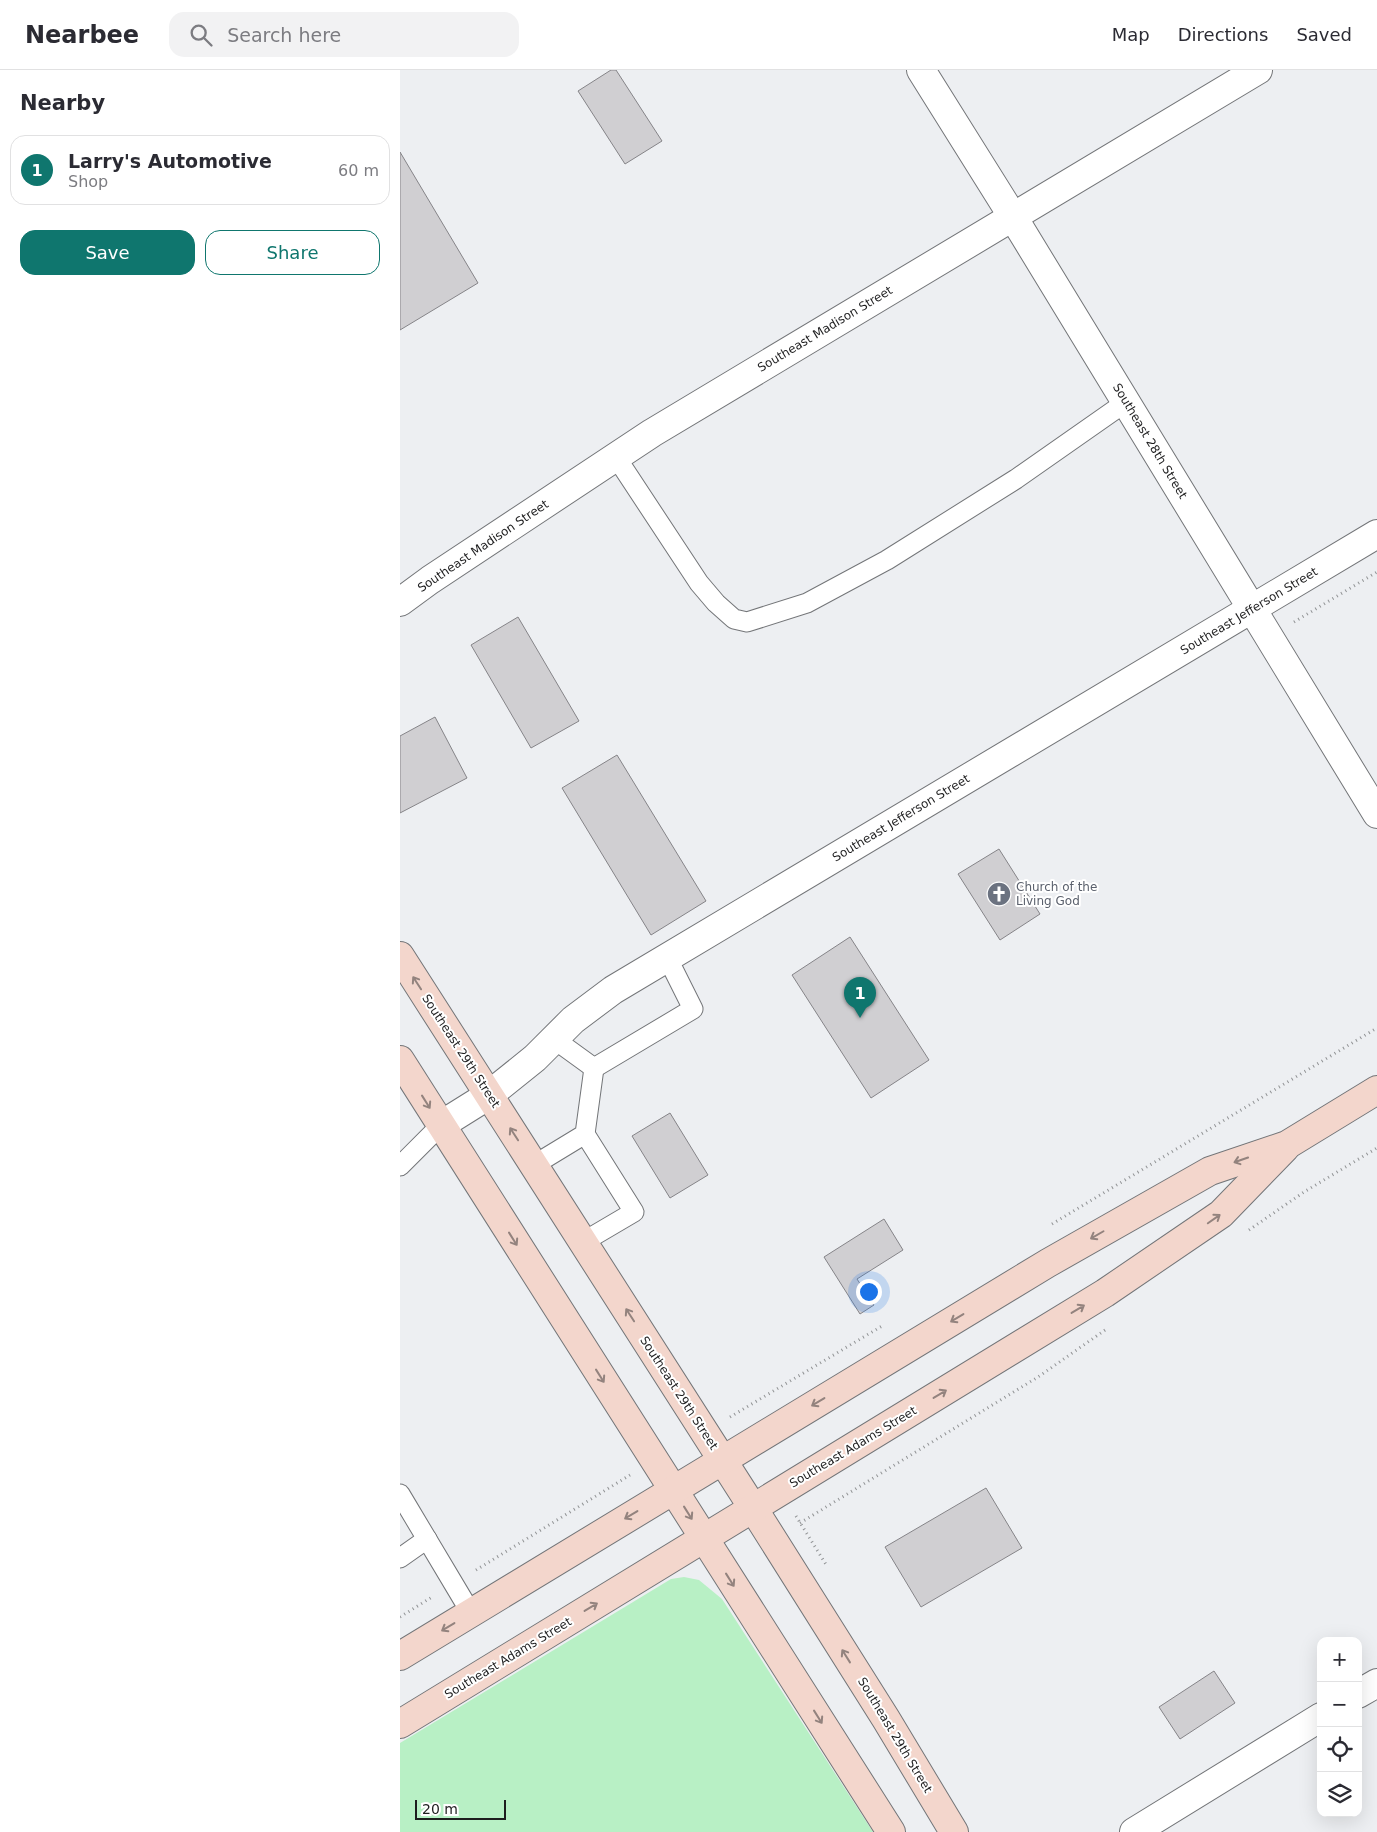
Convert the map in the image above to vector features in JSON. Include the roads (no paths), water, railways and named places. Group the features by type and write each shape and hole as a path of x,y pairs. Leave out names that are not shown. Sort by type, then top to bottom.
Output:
{"main road":[{"name":"Southeast 29th Street","path":"400,956 886,1718 954,1832"},
{"path":"400,1060 891,1832"},
{"name":"Southeast Adams Street","path":"400,1656 1048,1263 1210,1171 1287,1145 1377,1090"},
{"name":"Southeast Adams Street","path":"400,1724 1105,1293 1221,1214 1287,1145"}],"street":[{"name":"Southeast 28th Street","path":"920,70 1013,217 1376,812"},
{"name":"Southeast Madison Street","path":"400,602 430,580 652,433 1258,70"},
{"name":"Southeast Jefferson Street","path":"441,1125 490,1095 535,1058 573,1020 613,990 1377,534"},
{"path":"1362,1692 1377,1683"},
{"path":"1134,1832 1317,1719"}],"lane":[{"path":"616,457 699,583 716,603 734,619 747,622 807,603 887,560 1016,479 1126,402"},
{"path":"594,1068 693,1009 667,958"},
{"path":"554,1039 594,1068"},
{"path":"583,1242 634,1212 585,1134 594,1068"},
{"path":"400,1166 441,1125"},
{"path":"534,1165 585,1134"},
{"path":"400,1494 471,1613"},
{"path":"400,1558 427,1538"}],"place":[{"name":"Church of the Living God","path":"999,894"},
{"name":"Larry's Automotive","path":"860,1018"}]}
